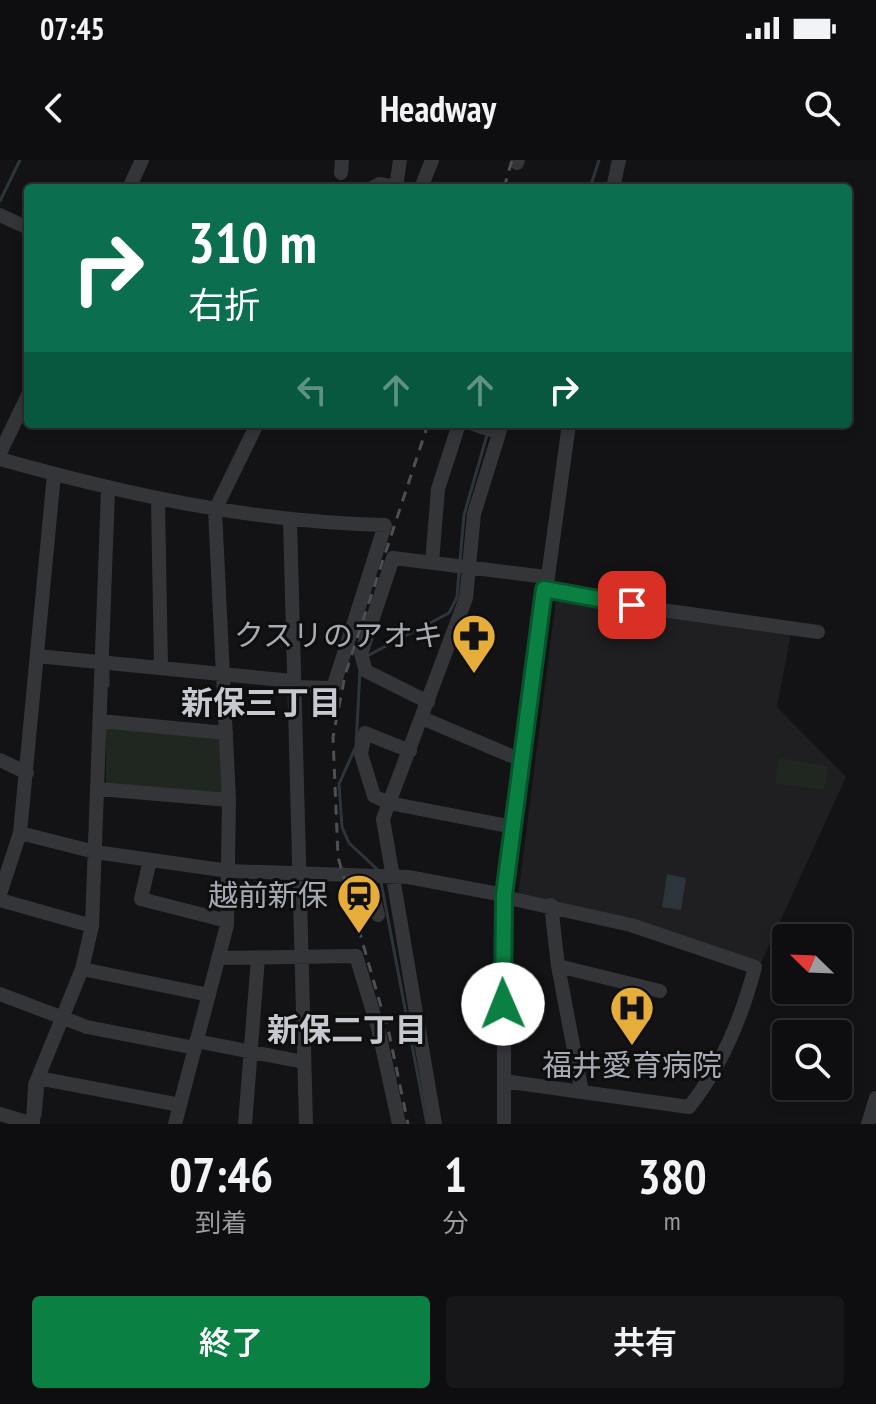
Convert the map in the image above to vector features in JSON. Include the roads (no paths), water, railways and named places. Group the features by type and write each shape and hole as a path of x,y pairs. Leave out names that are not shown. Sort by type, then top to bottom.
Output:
{"street":[{"path":"131,184 142,160"},
{"path":"399,184 400,160"},
{"path":"423,184 432,160"},
{"path":"614,184 619,160"},
{"path":"0,215 24,226"},
{"path":"24,404 0,456 108,490 158,500 290,520 385,525 333,688 37,656"},
{"path":"175,1124 227,921 229,800 215,510 255,428"},
{"path":"432,563 438,489 458,428"},
{"path":"435,1124 383,819 466,598 474,514 500,428"},
{"path":"504,1124 504,896 568,428"},
{"path":"54,474 20,833 0,897 92,926"},
{"path":"0,1114 33,1124 38,1078 82,969 92,926 108,490"},
{"path":"158,500 161,668"},
{"path":"290,520 306,1124"},
{"path":"428,702 366,671 361,654 393,558 469,567 545,583 584,599 818,632"},
{"path":"422,718 521,760"},
{"path":"100,721 226,733"},
{"path":"410,751 365,733 361,754 374,796 389,803 513,827"},
{"path":"0,760 27,773"},
{"path":"98,789 229,800"},
{"path":"20,833 95,852 229,871 393,877 504,896 551,905 687,941 755,967 746,1001 712,1079 689,1107 504,1081"},
{"path":"150,860 141,899 227,921"},
{"path":"368,877 378,915"},
{"path":"551,905 558,966 582,1092"},
{"path":"218,958 356,956 378,1028 399,1124"},
{"path":"245,1124 258,958"},
{"path":"558,966 660,991"},
{"path":"82,969 209,995"},
{"path":"0,994 62,1020 304,1062"},
{"path":"38,1078 180,1105"},
{"path":"868,1124 876,1098"}],"waterway":[{"path":"0,201 20,160"},
{"path":"591,184 599,160"},
{"path":"460,560 464,515 487,435"},
{"path":"367,656 449,613 457,597 459,571"},
{"path":"108,670 108,686"},
{"path":"360,670 356,746 339,784 342,827 349,843 378,870"},
{"path":"381,882 427,1124"},
{"path":"40,1116 43,1084"}],"railway":[{"path":"505,184 512,160"},
{"path":"386,1024 338,857 333,737 345,675 427,428"},
{"path":"385,1014 408,1124"}],"place":[{"name":"クスリのアオキ","path":"474,675"},
{"name":"越前新保","path":"359,935"},
{"name":"福井愛育病院","path":"632,1047"}],"district":[{"name":"新保三丁目","path":"261,703"},
{"name":"新保二丁目","path":"347,1030"}]}
